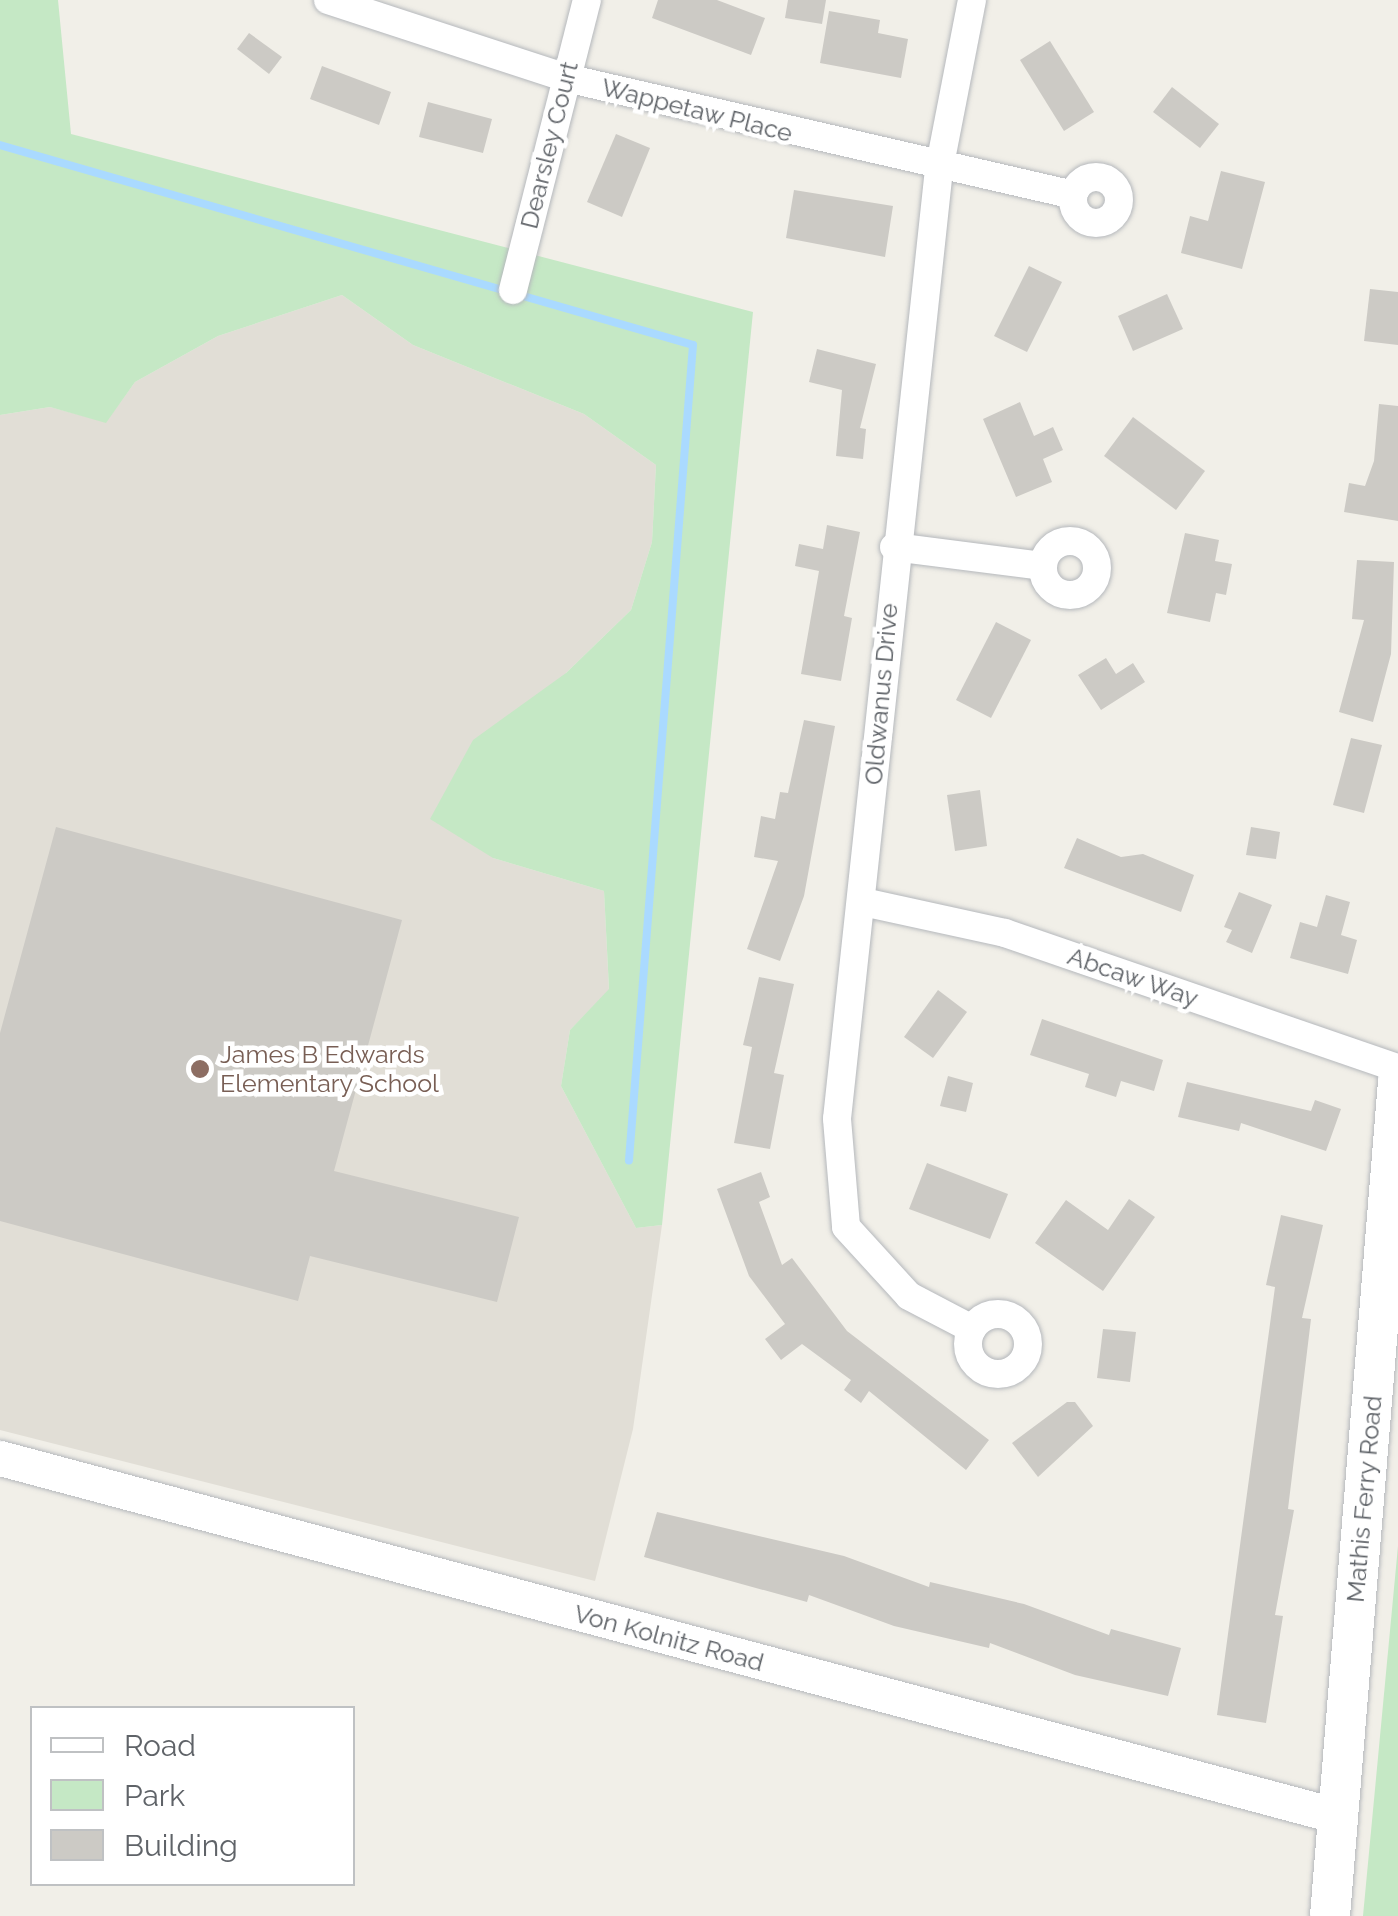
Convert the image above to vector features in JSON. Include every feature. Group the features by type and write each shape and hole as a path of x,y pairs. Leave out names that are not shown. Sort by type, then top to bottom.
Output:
{"main road":[{"name":"Mathis Ferry Road","path":"1330,1916 1398,1082"}],"street":[{"name":"Wappetaw Place","path":"328,0 566,78 939,168 1074,194"},
{"name":"Dearsley Court","path":"513,290 587,0"},
{"name":"Oldwanus Drive","path":"972,0 939,168 894,547 863,902 837,1120 846,1227 909,1296 972,1329"},
{"path":"894,547 1042,566"},
{"name":"Abcaw Way","path":"863,902 1006,933 1398,1068"},
{"name":"Von Kolnitz Road","path":"0,1458 1338,1816"}],"shaded area":[{"path":"342,295 413,345 584,414 656,465 652,542 631,610 566,673 493,858 604,891 609,990 570,1030 561,1086 636,1228 662,1225 633,1429 595,1581 0,1430 0,415 50,407 106,422 135,382 218,336"}],"green space":[{"path":"0,0 58,0 71,134 753,312 662,1225 636,1228 561,1086 570,1030 609,989 604,891 493,858 430,819 473,740 566,673 631,610 652,542 656,465 584,414 413,345 342,295 218,336 135,382 106,423 50,407 0,415"},
{"path":"1398,1546 1398,1916 1363,1916"}],"building":[{"path":"658,0 717,0 765,18 751,55 652,18"},
{"path":"788,0 826,0 822,24 785,18"},
{"path":"829,11 880,20 878,33 908,39 901,78 820,63"},
{"path":"249,33 282,57 269,74 237,49"},
{"path":"1050,41 1094,112 1064,131 1020,60"},
{"path":"322,66 391,92 379,125 310,99"},
{"path":"1172,87 1219,124 1200,148 1153,112"},
{"path":"428,102 492,119 483,153 419,137"},
{"path":"616,134 650,148 622,217 587,202"},
{"path":"1221,171 1265,182 1242,269 1181,253 1190,216 1208,221"},
{"path":"794,190 893,206 885,257 786,238"},
{"path":"1029,266 1062,282 1027,352 994,336"},
{"path":"1370,289 1398,292 1398,345 1364,341"},
{"path":"1167,294 1183,329 1133,351 1118,316"},
{"path":"817,349 876,364 860,428 866,429 863,459 836,456 842,390 809,382"},
{"path":"1020,402 1034,436 1053,427 1063,450 1043,459 1052,482 1016,497 983,419"},
{"path":"1379,404 1398,406 1398,521 1344,512 1349,483 1365,486 1374,461"},
{"path":"1133,417 1205,471 1176,510 1104,456"},
{"path":"827,525 860,532 844,616 852,618 841,681 801,674 819,571 795,566 799,544 823,549"},
{"path":"1185,533 1219,540 1215,561 1232,564 1226,595 1216,593 1210,622 1167,613"},
{"path":"1357,560 1394,562 1391,654 1373,722 1339,712 1364,620 1352,619"},
{"path":"996,622 1031,640 991,718 956,700"},
{"path":"1106,658 1116,674 1133,663 1145,682 1101,710 1078,675"},
{"path":"804,720 835,726 804,896 780,961 747,949 778,861 754,857 761,816 775,819 780,792 788,793"},
{"path":"1351,738 1382,745 1364,813 1333,805"},
{"path":"980,790 987,846 955,851 947,795"},
{"path":"56,827 402,920 334,1171 519,1217 497,1302 310,1256 298,1301 0,1221 0,1033"},
{"path":"1251,827 1280,832 1276,859 1246,855"},
{"path":"1077,838 1121,857 1143,854 1194,875 1181,912 1064,868"},
{"path":"1239,892 1272,905 1252,953 1226,942 1232,930 1224,927"},
{"path":"1326,895 1350,902 1341,935 1357,940 1348,974 1290,958 1300,922 1317,927"},
{"path":"759,977 794,984 774,1073 784,1075 770,1149 734,1143 752,1047 743,1045"},
{"path":"938,990 967,1012 933,1058 904,1037"},
{"path":"1042,1019 1163,1060 1154,1091 1121,1081 1116,1097 1085,1087 1089,1074 1030,1055"},
{"path":"948,1076 973,1083 966,1112 940,1106"},
{"path":"1187,1082 1311,1111 1315,1100 1341,1109 1326,1151 1241,1123 1239,1131 1178,1117"},
{"path":"927,1163 1008,1194 990,1239 909,1209"},
{"path":"761,1172 770,1197 759,1202 782,1265 792,1258 847,1331 989,1440 966,1470 869,1391 861,1403 844,1390 851,1380 802,1344 781,1360 765,1339 785,1324 749,1276 717,1189"},
{"path":"1129,1199 1155,1217 1103,1291 1035,1243 1066,1200 1108,1230"},
{"path":"1281,1215 1323,1225 1302,1318 1311,1319 1288,1509 1294,1510 1275,1615 1283,1616 1266,1723 1217,1715 1275,1287 1266,1285"},
{"path":"1103,1329 1136,1332 1130,1382 1097,1378"},
{"path":"1067,1402 1075,1402 1093,1426 1038,1477 1012,1443"},
{"path":"657,1512 844,1556 929,1587 930,1582 1024,1604 1109,1635 1111,1629 1181,1648 1168,1696 1075,1675 990,1643 989,1648 894,1626 809,1595 807,1602 644,1557"}],"waterway":[{"path":"0,145 693,345 629,1160"}],"place":[{"name":"James B Edwards Elementary School","path":"200,1069"}]}
